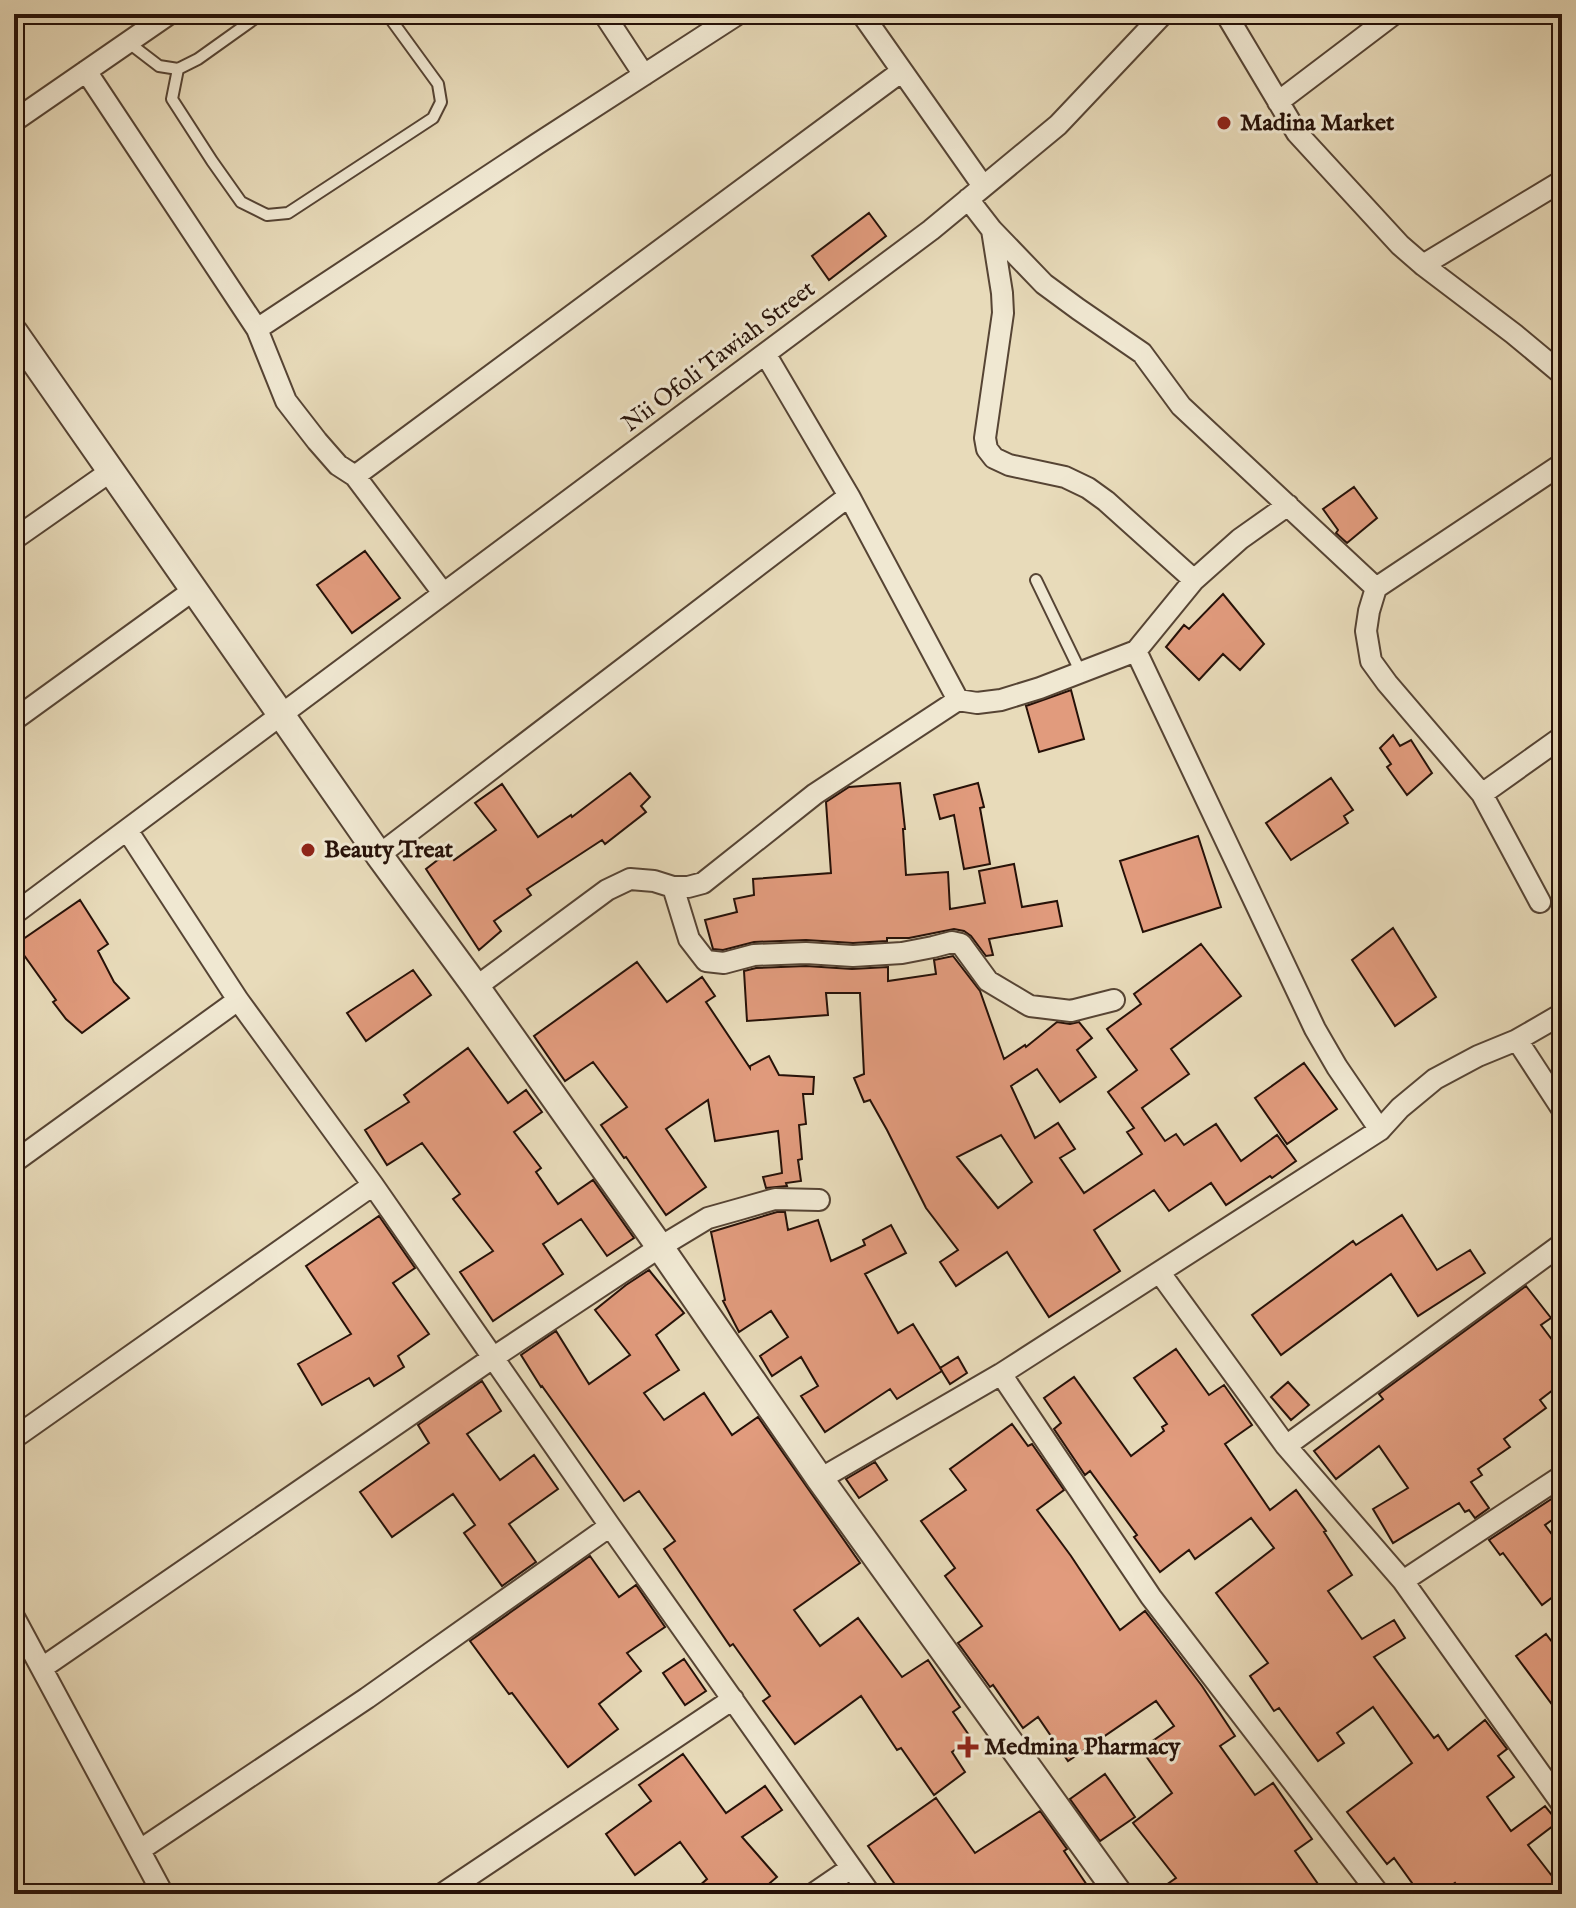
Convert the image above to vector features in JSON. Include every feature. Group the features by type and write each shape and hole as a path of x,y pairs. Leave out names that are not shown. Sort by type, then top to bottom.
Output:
{"street":[{"path":"14,121 169,14"},
{"path":"604,14 644,75"},
{"path":"257,329 738,14"},
{"path":"862,14 902,71 976,193 992,230 1003,313 985,438 987,449 994,458 1009,465 1065,477 1088,488 1194,580"},
{"name":"Nii Ofoli Tawiah Street","path":"14,914 931,230 1058,125 1163,14"},
{"path":"1226,14 1297,133 1400,245 1562,374"},
{"path":"1278,102 1394,14"},
{"path":"86,71 257,329 286,401 338,465 355,476 443,593"},
{"path":"355,476 902,71"},
{"path":"1423,265 1562,181"},
{"path":"992,230 1044,284 1142,353 1181,406 1376,588"},
{"path":"14,332 379,855 660,1247 820,1479 1119,1894"},
{"path":"766,355 849,496 958,700"},
{"path":"1540,902 1482,794 1371,661 1366,631 1376,588 1562,464"},
{"path":"14,539 111,471"},
{"path":"379,855 849,496"},
{"path":"476,987 607,890 630,879 654,881 673,887 703,883 815,794 958,700 977,703 1001,700 1136,651 1194,580 1240,539 1288,505"},
{"path":"14,720 195,589"},
{"path":"1136,651 1315,1029 1380,1130"},
{"path":"1482,794 1562,737"},
{"path":"127,830 238,1000 373,1185 870,1894"},
{"path":"673,887 689,939 706,961 724,963 754,955 902,953 952,942 961,944 988,981 1030,1006 1071,1011 1114,1000"},
{"path":"14,1162 238,1000"},
{"path":"820,1479 1001,1374 1380,1130 1400,1108 1435,1079 1517,1040 1562,1014"},
{"path":"1517,1040 1562,1109"},
{"path":"14,1438 373,1185"},
{"path":"42,1668 494,1357 708,1218 775,1199 819,1200"},
{"path":"1286,1446 1562,1244"},
{"path":"1160,1273 1286,1446 1403,1581 1562,1804"},
{"path":"1001,1374 1151,1597 1379,1894"},
{"path":"1403,1581 1562,1476"},
{"path":"140,1850 367,1698 610,1526"},
{"path":"14,1617 163,1894"},
{"path":"442,1894 733,1699"},
{"path":"813,1894 851,1868"}],"lane":[{"path":"129,43 159,66 178,69 198,59 261,14"},
{"path":"178,69 172,99 241,202 267,215 288,213 433,118 441,102 438,84 387,14"},
{"path":"1036,580 1081,673"}],"building":[{"path":"869,213 886,236 829,280 812,256"},
{"path":"1354,487 1377,518 1347,543 1336,533 1338,530 1323,509"},
{"path":"365,551 400,598 352,633 317,585"},
{"path":"1223,594 1264,644 1240,670 1223,654 1199,680 1166,647 1184,625 1189,629"},
{"path":"1071,690 1084,739 1039,752 1026,706"},
{"path":"1393,735 1400,746 1411,740 1432,773 1407,795 1387,767 1391,764 1380,748"},
{"path":"630,773 650,797 641,806 646,812 605,844 602,840 527,889 531,895 494,921 501,931 479,950 426,869 448,852 454,860 496,830 475,803 502,784 538,837 572,817"},
{"path":"1331,778 1353,810 1344,816 1348,823 1291,860 1266,823"},
{"path":"900,783 906,875 948,872 950,909 985,903 979,871 1014,864 1022,907 1057,901 1062,926 989,939 993,955 986,956 971,936 954,929 909,938 887,938 887,941 754,942 723,950 713,949 705,920 737,912 734,899 754,895 753,879 831,873 826,802 849,787"},
{"path":"978,783 984,807 980,808 990,864 964,869 954,815 940,819 934,795"},
{"path":"1198,836 1221,907 1143,932 1120,861"},
{"path":"80,900 108,944 98,951 114,982 129,998 82,1033 53,1002 56,1000 16,944"},
{"path":"1393,928 1436,997 1395,1026 1352,960"},
{"path":"1201,944 1241,996 1171,1049 1189,1074 1142,1108 1165,1141 1176,1134 1184,1145 1216,1124 1241,1161 1277,1135 1296,1161 1226,1205 1211,1183 1169,1211 1154,1190 1094,1230 1120,1271 1049,1317 1007,1252 956,1286 940,1262 958,1250 926,1208 887,1130 870,1100 864,1102 854,1078 864,1074 860,993 826,993 828,1015 747,1021 744,971 806,966 852,969 888,967 888,981 936,974 934,960 953,956 980,991 1004,1059 1026,1047 1057,1022 1079,1022 1092,1038 1077,1050 1096,1077 1060,1102 1037,1069 1011,1086 1035,1138 1058,1123 1075,1149 1060,1158 1084,1193 1142,1154 1127,1132 1134,1128 1108,1092 1137,1070 1107,1029 1141,1004 1134,994","holes":["1001,1135 1032,1182 998,1208 957,1157"]},
{"path":"637,962 667,1002 702,977 715,996 706,1002 750,1068 769,1056 779,1075 814,1077 813,1094 803,1094 806,1124 799,1125 801,1181 766,1188 763,1177 782,1173 778,1131 715,1141 708,1100 666,1129 706,1187 666,1215 601,1125 627,1107 593,1062 565,1081 534,1036"},
{"path":"413,970 431,995 366,1041 347,1013"},
{"path":"468,1048 508,1103 526,1090 542,1112 514,1132 541,1168 536,1172 558,1204 593,1180 634,1238 607,1256 581,1219 543,1244 563,1274 493,1321 460,1272 493,1251 453,1199 460,1194 422,1143 387,1165 365,1130 409,1102 404,1095"},
{"path":"1304,1063 1337,1109 1287,1144 1255,1098"},
{"path":"785,1212 788,1230 818,1220 831,1261 865,1245 863,1240 891,1225 906,1253 865,1274 898,1333 913,1324 942,1371 897,1399 890,1389 825,1432 801,1396 818,1386 801,1357 772,1376 760,1356 788,1337 771,1311 739,1332 723,1301 711,1232"},
{"path":"1402,1215 1437,1270 1470,1250 1485,1273 1418,1316 1391,1274 1281,1355 1252,1315 1353,1241 1356,1245"},
{"path":"379,1216 415,1268 393,1283 429,1334 398,1356 404,1367 374,1386 369,1378 322,1405 298,1364 351,1334 306,1266"},
{"path":"649,1270 684,1313 656,1335 679,1370 644,1393 664,1420 704,1393 732,1435 758,1417 860,1563 794,1610 820,1646 858,1618 902,1677 928,1660 960,1707 953,1712 971,1738 952,1752 965,1772 934,1795 901,1748 897,1750 861,1696 795,1744 763,1701 770,1696 733,1644 730,1646 664,1549 675,1541 639,1491 624,1501 521,1355 556,1331 589,1384 630,1355 595,1310"},
{"path":"1526,1286 1551,1318 1541,1325 1562,1353 1562,1383 1540,1400 1546,1408 1504,1439 1510,1447 1478,1469 1482,1475 1471,1482 1489,1508 1475,1518 1469,1510 1465,1512 1459,1503 1393,1543 1373,1509 1408,1488 1379,1446 1336,1479 1314,1451 1383,1399 1379,1394"},
{"path":"1176,1349 1209,1395 1224,1385 1252,1425 1225,1444 1270,1510 1296,1490 1326,1531 1352,1575 1328,1591 1362,1639 1394,1620 1405,1638 1374,1657 1434,1738 1438,1735 1448,1750 1485,1720 1507,1749 1498,1756 1514,1777 1487,1797 1511,1831 1545,1806 1558,1822 1528,1845 1562,1889 1562,1894 1463,1894 1455,1883 1439,1894 1420,1894 1394,1858 1387,1864 1347,1812 1412,1763 1373,1707 1337,1733 1344,1743 1318,1761 1279,1708 1274,1711 1250,1676 1268,1663 1216,1593 1274,1548 1251,1518 1195,1559 1189,1550 1160,1572 1090,1471 1085,1475 1054,1429 1061,1423 1044,1398 1074,1377 1131,1456 1164,1431 1162,1427 1167,1424 1134,1378"},
{"path":"958,1357 967,1373 950,1384 940,1368"},
{"path":"482,1381 501,1411 467,1434 500,1480 534,1455 558,1489 509,1524 536,1562 502,1586 464,1533 475,1525 453,1494 392,1537 360,1492 429,1443 418,1425"},
{"path":"1288,1382 1309,1405 1291,1420 1271,1397"},
{"path":"1012,1424 1028,1446 1032,1444 1064,1490 1037,1510 1120,1630 1145,1611 1202,1686 1235,1736 1220,1746 1255,1795 1273,1783 1312,1839 1295,1851 1325,1894 1153,1894 1176,1878 1133,1823 1172,1793 1141,1749 1174,1726 1156,1701 1068,1761 1038,1717 1023,1728 958,1643 982,1626 945,1576 955,1568 921,1521 966,1490 950,1469"},
{"path":"875,1462 887,1480 859,1498 846,1479"},
{"path":"1562,1492 1562,1513 1545,1525 1562,1548 1562,1590 1542,1605 1503,1553 1500,1555 1489,1540"},
{"path":"590,1556 619,1597 636,1585 665,1627 627,1653 641,1671 599,1704 618,1729 568,1767 470,1641"},
{"path":"1546,1634 1562,1655 1562,1718 1516,1656"},
{"path":"684,1659 706,1691 685,1705 663,1673"},
{"path":"683,1754 726,1813 765,1786 782,1810 742,1837 777,1877 757,1894 690,1894 707,1879 680,1842 635,1875 606,1834 651,1801 639,1785"},
{"path":"1105,1774 1135,1817 1100,1841 1070,1799"},
{"path":"936,1798 975,1853 1040,1811 1093,1894 917,1894 912,1886 901,1893 868,1846"}],"place":[{"name":"Madina Market","path":"1224,123"},
{"name":"Beauty Treat","path":"308,850"},
{"name":"Medmina Pharmacy","path":"968,1747"}]}
